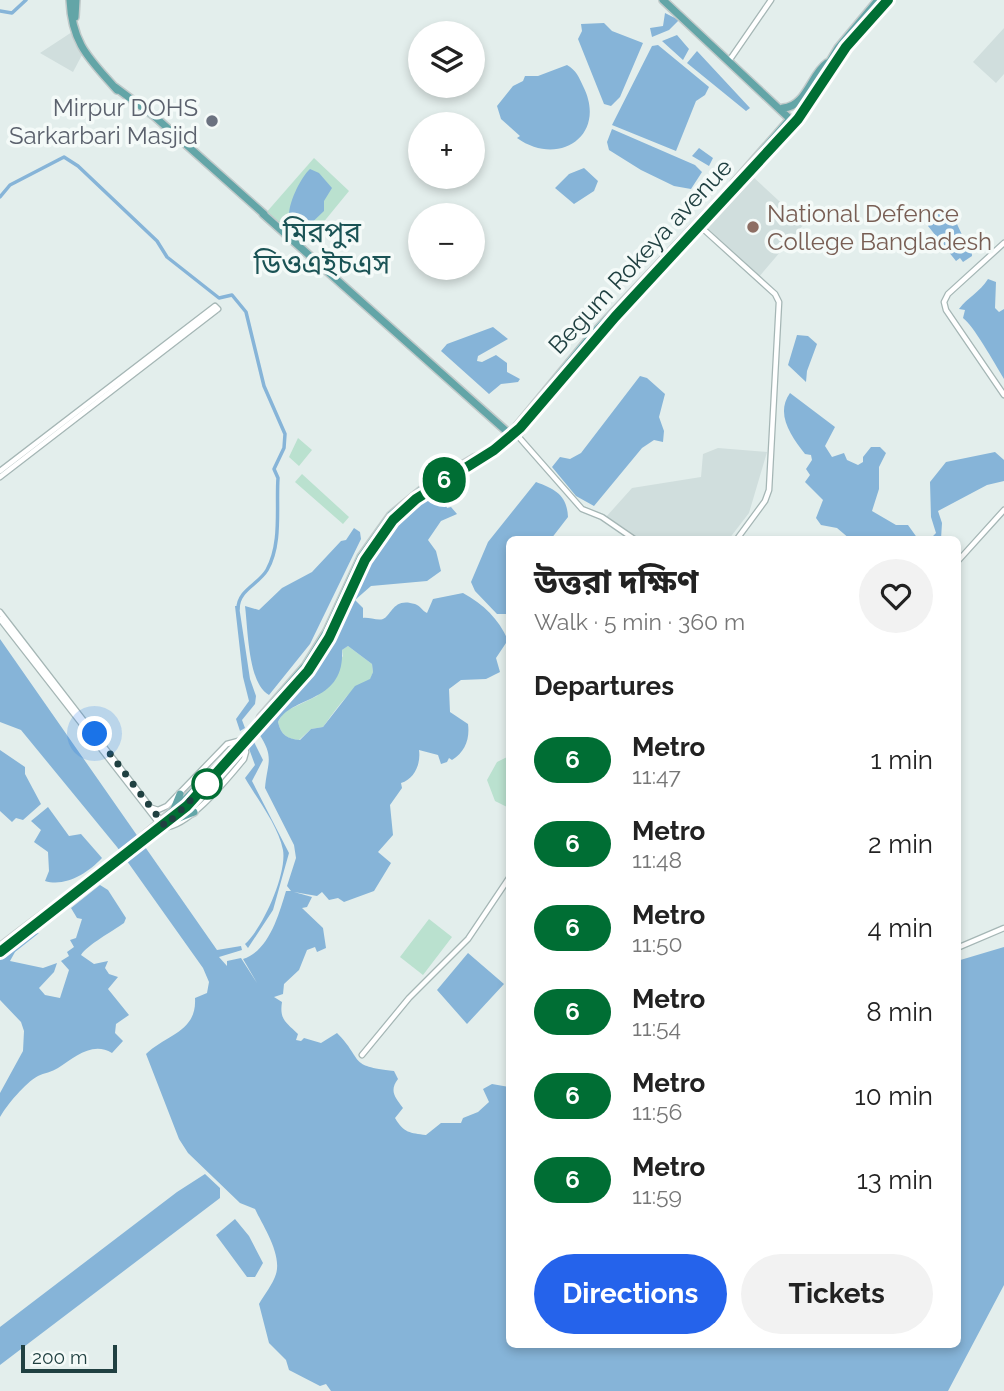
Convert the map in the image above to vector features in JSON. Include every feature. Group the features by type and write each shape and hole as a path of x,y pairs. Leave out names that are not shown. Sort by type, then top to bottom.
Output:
{"main road":[{"path":"70,0 74,29 86,57 115,87 191,150 513,435"},
{"path":"74,29 76,0"},
{"path":"663,0 793,118"},
{"path":"669,0 793,118"},
{"path":"793,118 878,0"},
{"path":"783,108 796,103 821,67 835,57 890,0"},
{"name":"Begum Rokeya avenue","path":"118,860 173,815 243,742 319,645 361,557 380,528 418,491 492,450 513,435 598,338 701,228 793,118"},
{"name":"Begum Rokeya avenue","path":"513,435 592,335 793,118"},
{"path":"180,794 173,815 194,812"},
{"path":"0,947 118,860"},
{"path":"0,954 118,860"}],"street":[{"path":"731,58 771,0"},
{"path":"701,228 775,293 779,302 769,490 762,506 739,536"},
{"path":"1004,243 948,294 944,302 946,310 1004,396"},
{"path":"0,471 216,306 218,309 0,477"},
{"path":"513,435 523,442 582,509 610,521 630,536"},
{"path":"961,558 1004,510"},
{"path":"0,612 151,807 162,825"},
{"path":"0,619 162,825"},
{"path":"151,807 161,809 180,794 227,744 243,742 246,752 242,762 194,812 177,825 162,825"},
{"path":"362,1055 409,998 468,939 506,882"},
{"path":"961,946 1004,928"}],"shaded area":[{"path":"1004,28 1004,74 996,83 973,62"},
{"path":"72,32 82,55 73,72 40,53"},
{"name":"National Defence College Bangladesh","path":"751,175 804,224 758,278 703,229"},
{"path":"718,448 767,452 749,513 731,536 633,536 606,517 632,488 701,477 703,454"}],"green space":[{"path":"314,158 349,191 304,246 265,214"},
{"path":"298,438 312,450 299,466 289,457"},
{"path":"302,474 349,517 343,524 295,482"},
{"path":"348,646 372,664 370,680 350,694 323,727 311,729 299,740 285,736 278,722 284,712 317,696 343,656 342,650"},
{"path":"506,758 506,806 495,801 487,780 497,762"},
{"path":"429,919 452,937 423,975 400,957"}],"water":[{"path":"665,13 679,20 669,30 652,37 650,28 663,26"},
{"path":"604,23 612,31 643,43 620,97 611,106 604,104 578,39 582,31 581,24"},
{"path":"677,35 689,49 683,60 662,41"},
{"path":"658,45 709,87 705,95 696,101 676,151 612,125 652,46"},
{"path":"697,51 750,108 746,111 687,63"},
{"path":"567,65 579,77 589,104 589,119 584,132 575,142 563,148 533,146 517,138 520,136 501,119 497,106 525,76 538,76"},
{"path":"612,129 695,165 702,172 691,189 674,186 609,150 607,142"},
{"path":"699,148 713,158 709,166 692,156"},
{"path":"584,168 598,181 594,191 574,204 555,188 569,174"},
{"path":"310,169 319,173 332,188 324,201 324,211 302,232 293,226 289,215 298,186"},
{"path":"940,206 952,226 957,224 963,237 971,240 972,256 963,262 960,258 956,261 928,226 930,222 925,214"},
{"path":"988,279 996,282 995,308 999,312 1004,309 1004,379 978,336 963,318 965,310 959,309"},
{"path":"493,327 508,339 478,356 477,361 482,362 496,355 507,363 507,372 520,379 518,382 501,384 489,394 441,351 447,344"},
{"path":"797,335 808,336 817,344 806,382 788,365"},
{"path":"640,376 647,378 665,394 659,417 664,431 663,442 654,440 642,448 594,506 576,496 552,467 560,457 570,459 581,453"},
{"path":"790,393 835,427 825,446 832,457 844,453 847,460 858,465 863,462 863,457 871,447 880,447 886,453 879,467 879,489 872,511 896,525 908,525 916,536 846,536 837,528 821,525 816,518 823,500 805,482 810,475 806,469 812,460 811,455 805,454 787,425 784,417"},
{"path":"995,452 1004,460 1004,481 987,485 938,511 942,523 941,536 933,536 936,533 931,517 930,482 946,462"},
{"path":"536,482 559,494 565,503 568,517 553,536 506,536 506,614 497,614 475,591 471,582 488,542"},
{"path":"438,491 439,501 443,497 447,508 451,507 457,514 441,521 428,540 436,551 441,571 427,581 371,586 355,600 363,608 363,618 383,619 394,607 408,602 427,613 433,599 463,593 490,613 506,636 506,643 496,658 500,672 486,679 461,680 449,689 450,712 468,724 466,745 457,757 452,760 449,758 441,764 438,755 419,750 416,770 410,778 401,783 402,788 390,805 393,835 378,852 391,863 374,891 344,902 338,898 329,900 322,892 317,896 294,892 312,897 307,907 302,908 323,928 326,948 317,952 315,947 307,950 299,970 284,984 283,994 274,997 282,1002 283,1017 298,1034 296,1040 301,1041 304,1038 321,1043 337,1033 362,1064 394,1071 398,1079 394,1094 403,1108 395,1118 401,1127 412,1133 426,1135 441,1123 461,1123 463,1118 478,1112 489,1102 483,1089 492,1084 506,1086 506,1348 961,1348 961,960 1004,947 1004,1285 948,1391 331,1391 326,1384 320,1386 289,1370 286,1360 269,1343 259,1304 276,1274 276,1258 271,1240 255,1209 240,1203 188,1153 179,1139 146,1054 186,1025 194,1009 195,998 207,993 209,982 203,968 117,847 21,730 0,722 0,639 217,950 241,946 242,950 219,957 227,966 227,961 241,958 257,983 243,959 260,948 272,931 286,891 291,891 287,886 296,858 294,845 265,788 268,755 259,734 318,664 368,569 396,525","holes":["348,646 372,664 370,679 355,686 323,727 311,729 300,740 288,737 281,730 278,722 285,713 316,696 335,680 341,667 342,650"]},
{"path":"354,528 360,532 361,539 310,644 269,695 262,689 253,668 245,606 259,610 282,588 312,572 341,541 346,540"},
{"path":"235,606 239,606 250,679 256,696 255,704 242,720 245,728 240,731 236,719 249,701 243,677"},
{"path":"254,742 263,760 252,781 289,853 273,910 248,948 245,944 259,926 272,900 283,860 277,831 245,778 255,765 248,746"},
{"path":"0,750 25,767 25,774 41,804 23,820 16,818 12,822 0,811"},
{"path":"48,807 69,836 81,834 102,858 83,874 68,881 45,881 49,871 48,852 34,842 41,830 31,821"},
{"path":"100,885 108,890 126,918 124,923 81,955 94,964 108,961 105,968 109,974 118,977 108,989 129,1015 116,1024 115,1033 123,1041 112,1053 90,1050 38,1076 17,1095 0,1117 0,1093 23,1051 24,1031 21,1022 0,1000 0,959 33,934 39,933 15,952 10,961 43,968 57,963 54,972 39,988 45,995 60,998 69,970 61,961 69,956 67,952 74,947 70,940 76,938 82,919 77,918 71,908"},
{"path":"468,953 504,984 467,1024 437,990"},
{"path":"205,1174 220,1188 220,1198 0,1365 0,1327 177,1192"},
{"path":"235,1219 249,1236 263,1263 255,1277 247,1277 216,1235"}],"waterway":[{"path":"0,11 12,13 26,0"},
{"path":"0,197 10,185 64,157 78,166 157,241 167,257 219,298 232,295 246,312 264,386 285,434 284,448 274,469 278,478 275,549 267,570 241,597 238,609"}],"railway":[{"path":"0,955 174,820 208,786 316,663 367,561 390,527 424,495 511,441 615,318 787,135 848,49 892,0"}],"metro line":[{"name":"6","path":"0,952 187,806 308,671 329,638 365,560 393,520 416,499 494,450 520,428 586,349 798,119 846,47 888,0"}],"place":[{"name":"Mirpur DOHS Sarkarbari Masjid","path":"212,121"},
{"name":"National Defence College Bangladesh","path":"753,227"}],"district":[{"name":"মিরপুর ডিওএইচএস","path":"322,248"}],"route":[{"path":"95,734 165,826 193,801 207,784"}]}
